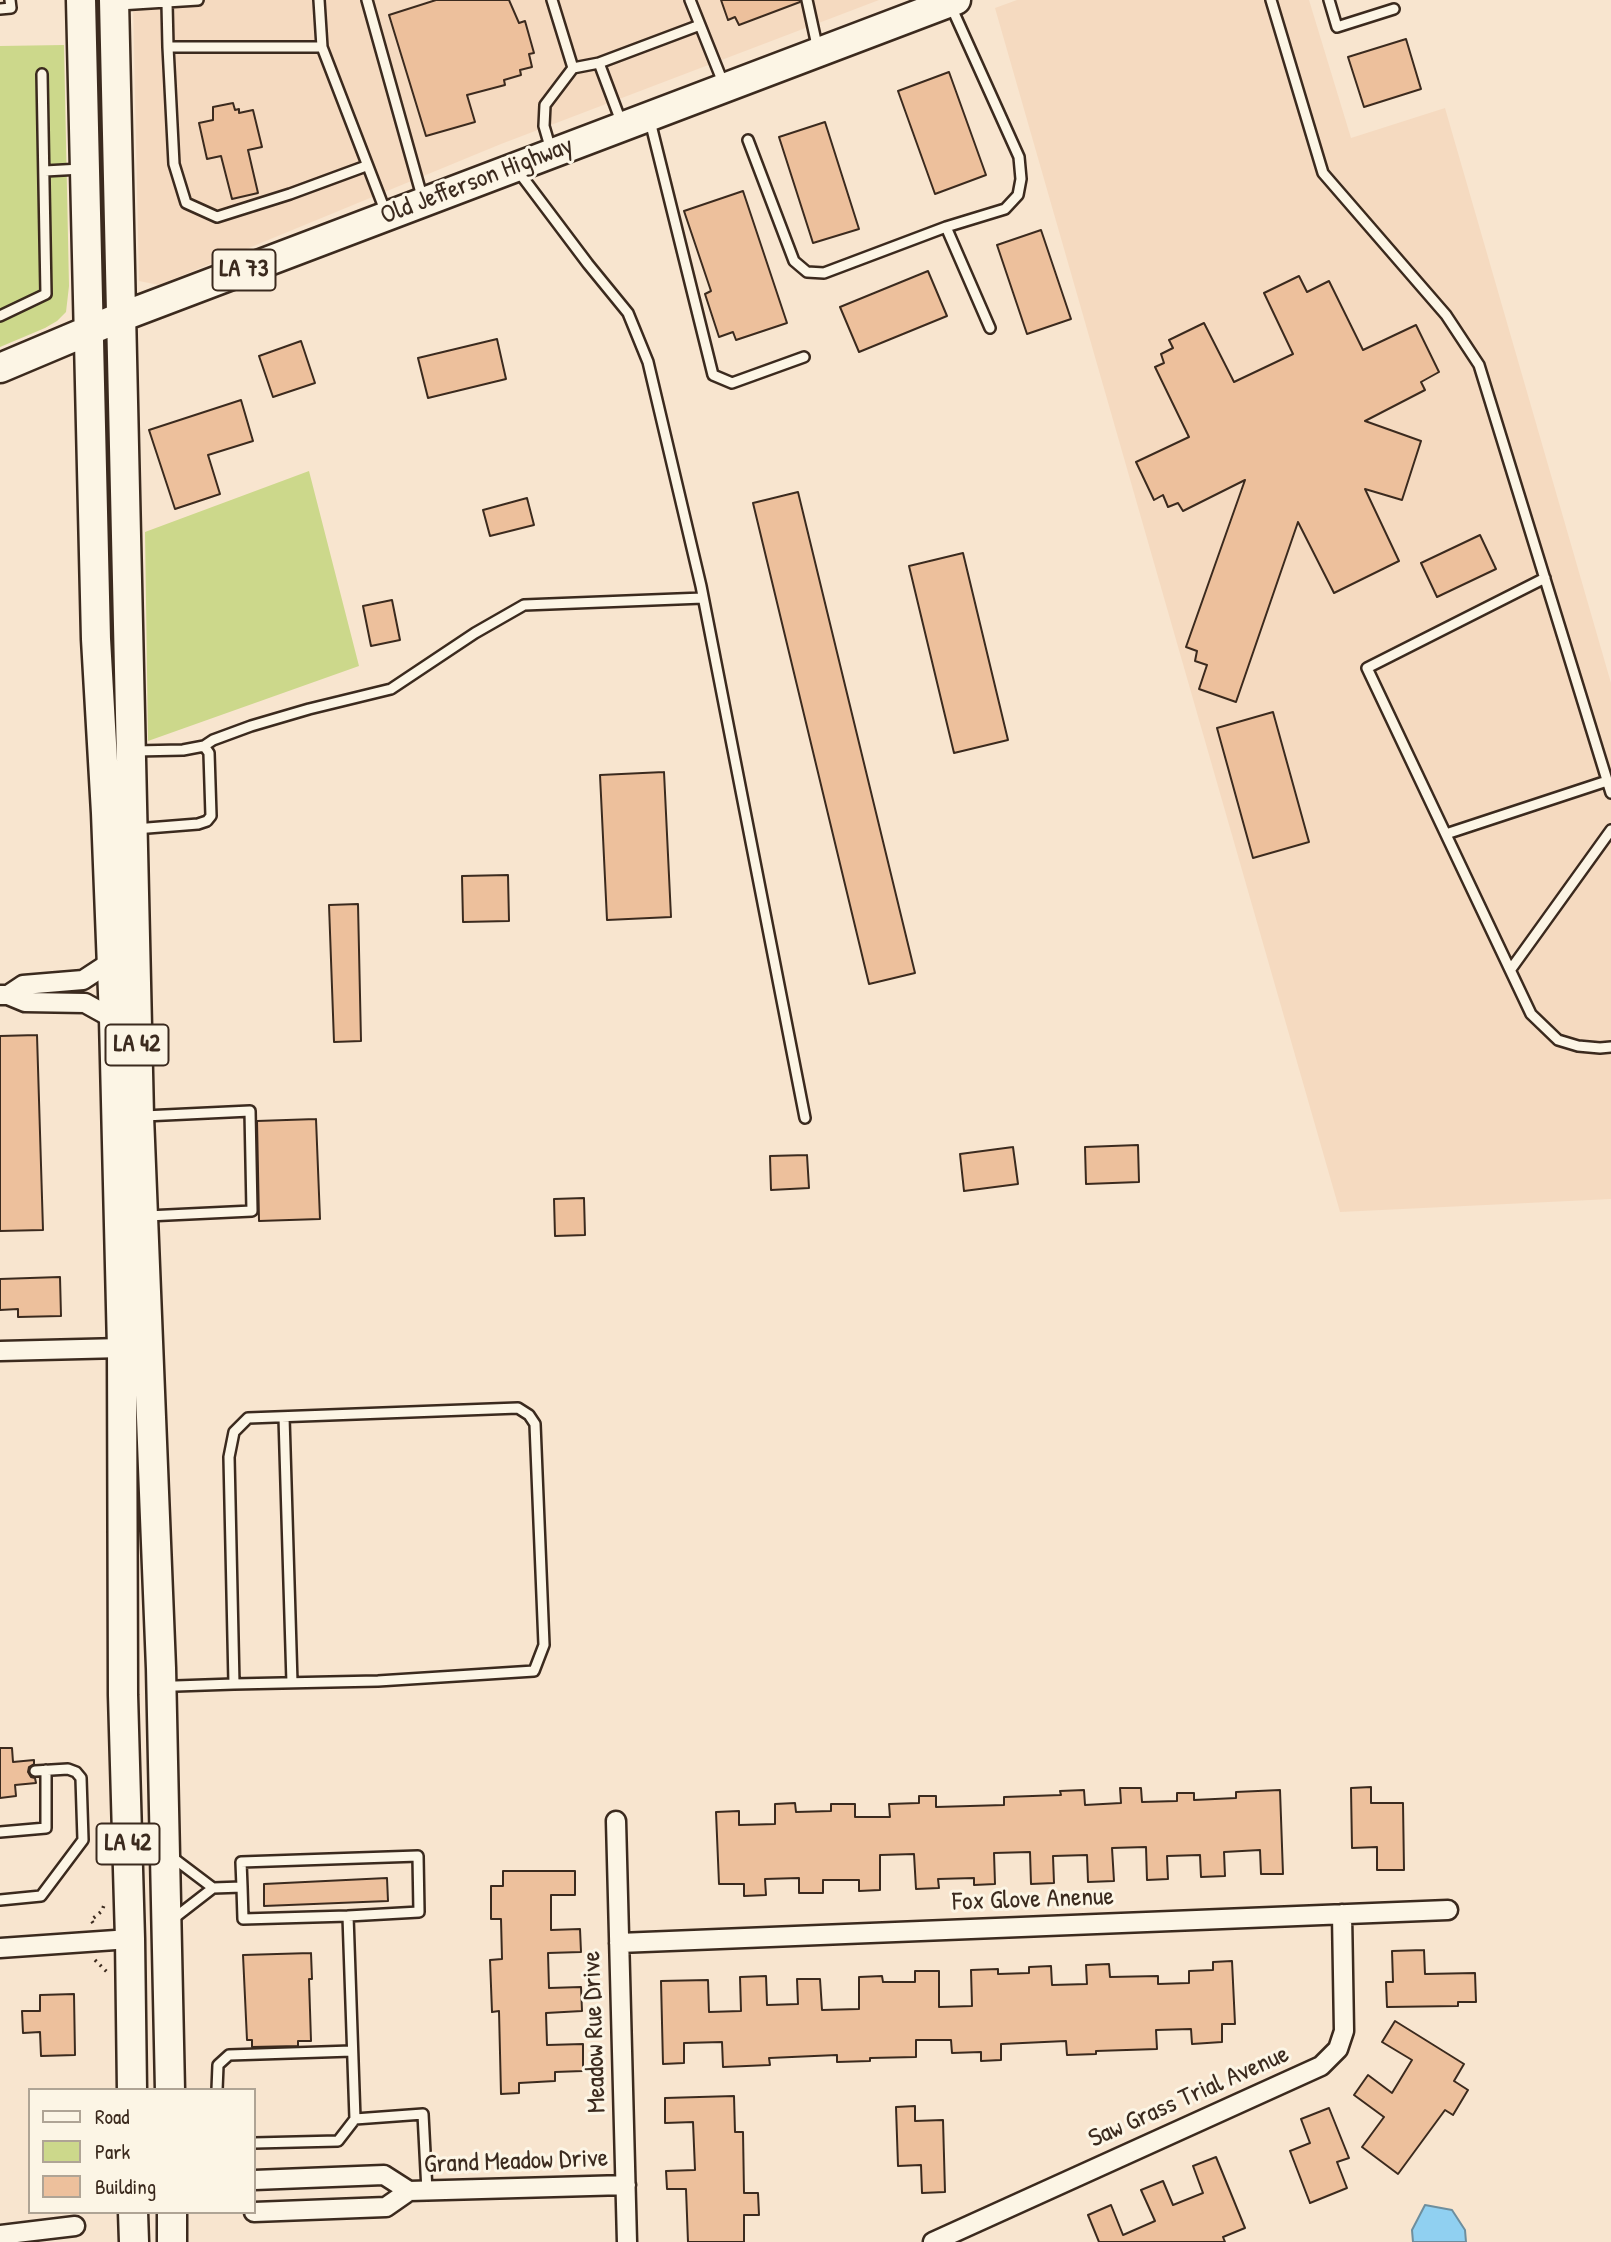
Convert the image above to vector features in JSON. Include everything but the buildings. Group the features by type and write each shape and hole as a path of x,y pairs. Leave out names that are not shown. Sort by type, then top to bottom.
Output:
{"main road":[{"name":"LA 42","path":"81,0 96,639 114,1019 122,1348 123,1695 132,2088"},
{"name":"Old Jefferson Highway","path":"0,368 121,317 953,1"},
{"name":"LA 42","path":"114,2 131,829 161,1687 170,2088"},
{"path":"130,1939 139,1941 149,1956 152,2088"},
{"path":"133,2214 134,2242"},
{"path":"172,2214 172,2242"}],"street":[{"path":"4,995 23,985 83,980 112,961"},
{"path":"4,995 25,1002 85,1003 114,1019"},
{"path":"0,1351 122,1348"},
{"name":"Meadow Rue Drive","path":"616,1821 627,2242"},
{"name":"Fox Glove Anenue","path":"619,1943 1448,1910"},
{"name":"Saw Grass Trial Avenue","path":"933,2242 1321,2066 1338,2049 1344,2031 1342,1914"},
{"path":"0,1948 130,1939"},
{"name":"Grand Meadow Drive","path":"256,2180 384,2175 418,2191"},
{"path":"304,2178 305,2210"},
{"name":"Grand Meadow Drive","path":"256,2211 386,2207 418,2191 626,2185"},
{"path":"0,2235 75,2226"}],"lane":[{"path":"114,2 167,3 198,0"},
{"path":"319,0 322,47 386,216"},
{"path":"367,0 423,202"},
{"path":"552,0 573,68"},
{"path":"690,0 725,87"},
{"path":"807,0 819,52"},
{"path":"1270,0 1323,173 1446,315 1479,365 1611,793"},
{"path":"1329,0 1337,27 1394,9"},
{"path":"748,140 794,261 807,272 824,273 946,227 1005,209 1018,195 1021,179 1019,157 953,1"},
{"path":"167,3 174,164 186,203 217,217 366,166"},
{"path":"0,9 11,4"},
{"path":"552,153 544,127 545,106 573,68 600,63 700,25"},
{"path":"169,47 322,47"},
{"path":"600,63 622,126"},
{"path":"0,316 46,294 41,74"},
{"path":"649,116 713,375 732,383 804,357"},
{"path":"515,167 628,313 648,362 703,598 805,1118"},
{"path":"45,171 84,169"},
{"path":"946,227 990,328"},
{"path":"1545,578 1367,668 1531,1014 1558,1040 1578,1046 1611,1047"},
{"path":"129,751 183,750 204,746 213,740 261,723 391,689 475,633 524,605 703,598"},
{"path":"131,829 198,824 211,816 209,753 204,746"},
{"path":"1446,834 1607,781"},
{"path":"1511,969 1611,830"},
{"path":"69,982 69,1001"},
{"path":"139,1116 250,1111 252,1211 144,1216"},
{"path":"161,1687 377,1681 534,1671 544,1645 535,1424 528,1415 518,1408 248,1419 234,1432 229,1457 234,1684"},
{"path":"284,1417 292,1683"},
{"path":"0,1900 41,1896 83,1840 81,1778 68,1769 35,1771"},
{"path":"0,1832 46,1828 46,1770"},
{"path":"165,1852 213,1888"},
{"path":"418,1856 419,1912 243,1919 242,1887 241,1862 418,1856"},
{"path":"166,1925 213,1888 242,1887"},
{"path":"256,2143 338,2141 355,2119 348,1916"},
{"path":"217,2088 218,2065 229,2055 352,2052"},
{"path":"355,2119 423,2114 418,2191"}],"shaded area":[{"path":"133,0 879,0 501,144 159,285 139,281"},
{"path":"1017,0 1309,0 1351,138 1445,108 1611,683 1611,1199 1340,1212 995,8"}],"green space":[{"path":"64,45 69,286 66,312 45,328 0,347 0,46"},
{"path":"309,471 359,666 148,741 145,532"}],"water":[{"path":"1425,2205 1452,2210 1465,2230 1466,2242 1413,2242 1412,2230"}]}
